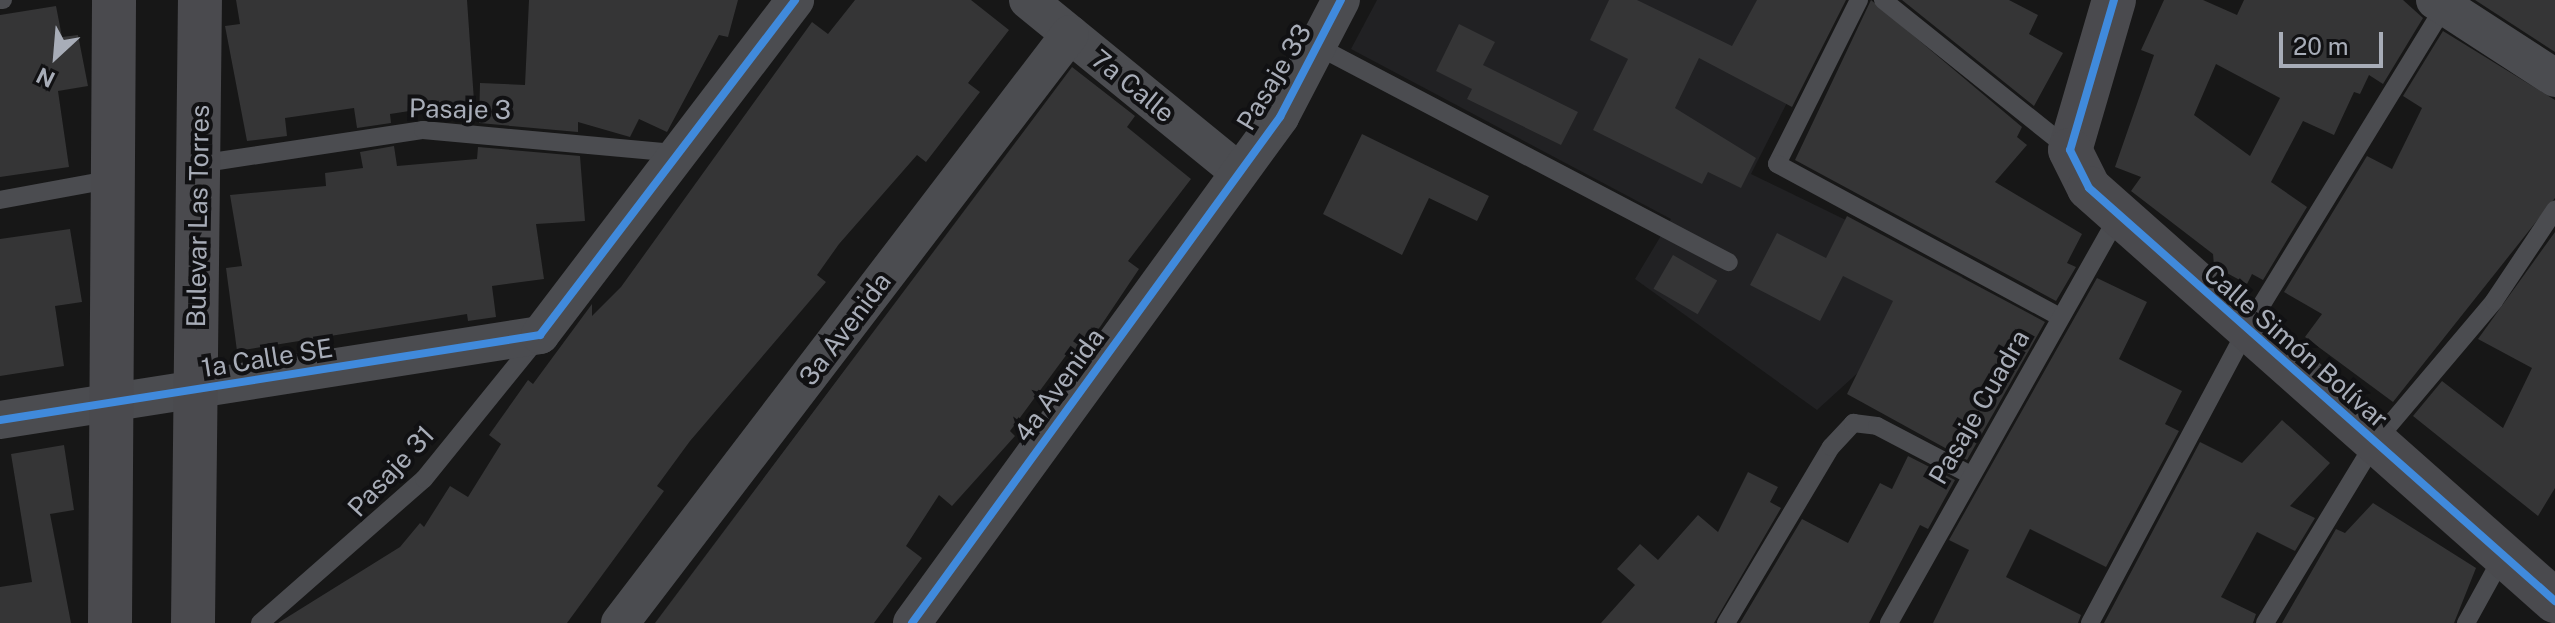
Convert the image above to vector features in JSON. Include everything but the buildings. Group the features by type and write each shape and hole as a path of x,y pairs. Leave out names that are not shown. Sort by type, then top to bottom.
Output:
{"street":[{"path":"110,623 114,0"},
{"name":"Bulevar Las Torres","path":"193,623 200,0"},
{"path":"540,335 674,153 795,0"},
{"name":"Pasaje 33","path":"1238,171 1280,117 1341,0"},
{"path":"2070,150 2114,0"},
{"name":"7a Calle","path":"1031,1 1238,171"},
{"path":"2443,2 2555,78"},
{"name":"3a Avenida","path":"620,623 1070,34"},
{"name":"Calle Simón Bolívar","path":"2070,150 2117,218 2248,327 2555,601"},
{"name":"4a Avenida","path":"912,623 1238,171"},
{"name":"1a Calle SE","path":"0,420 540,335"}],"lane":[{"path":"1859,0 1777,164 2060,317"},
{"path":"1883,0 2070,150"},
{"path":"2090,623 2248,327 2443,2"},
{"path":"1317,46 1729,262"},
{"name":"Pasaje 3","path":"198,164 423,130 674,153"},
{"path":"0,200 113,179"},
{"path":"2265,623 2375,442 2494,301 2555,210"},
{"name":"Pasaje Cuadra","path":"1889,623 1969,474 2117,218"},
{"name":"Pasaje 31","path":"260,623 424,479 540,335"},
{"path":"1726,623 1831,447 1853,423 1877,426 1969,474"},
{"path":"2466,623 2504,555"}],"shaded area":[{"path":"1377,0 1839,0 1751,174 1963,277 1817,410 1635,279 1671,219 1351,49"}],"cycle path":[{"path":"0,420 540,335 795,0"},
{"path":"912,623 1280,117 1341,0"},
{"path":"2114,0 2070,150 2089,188 2555,601"}]}
